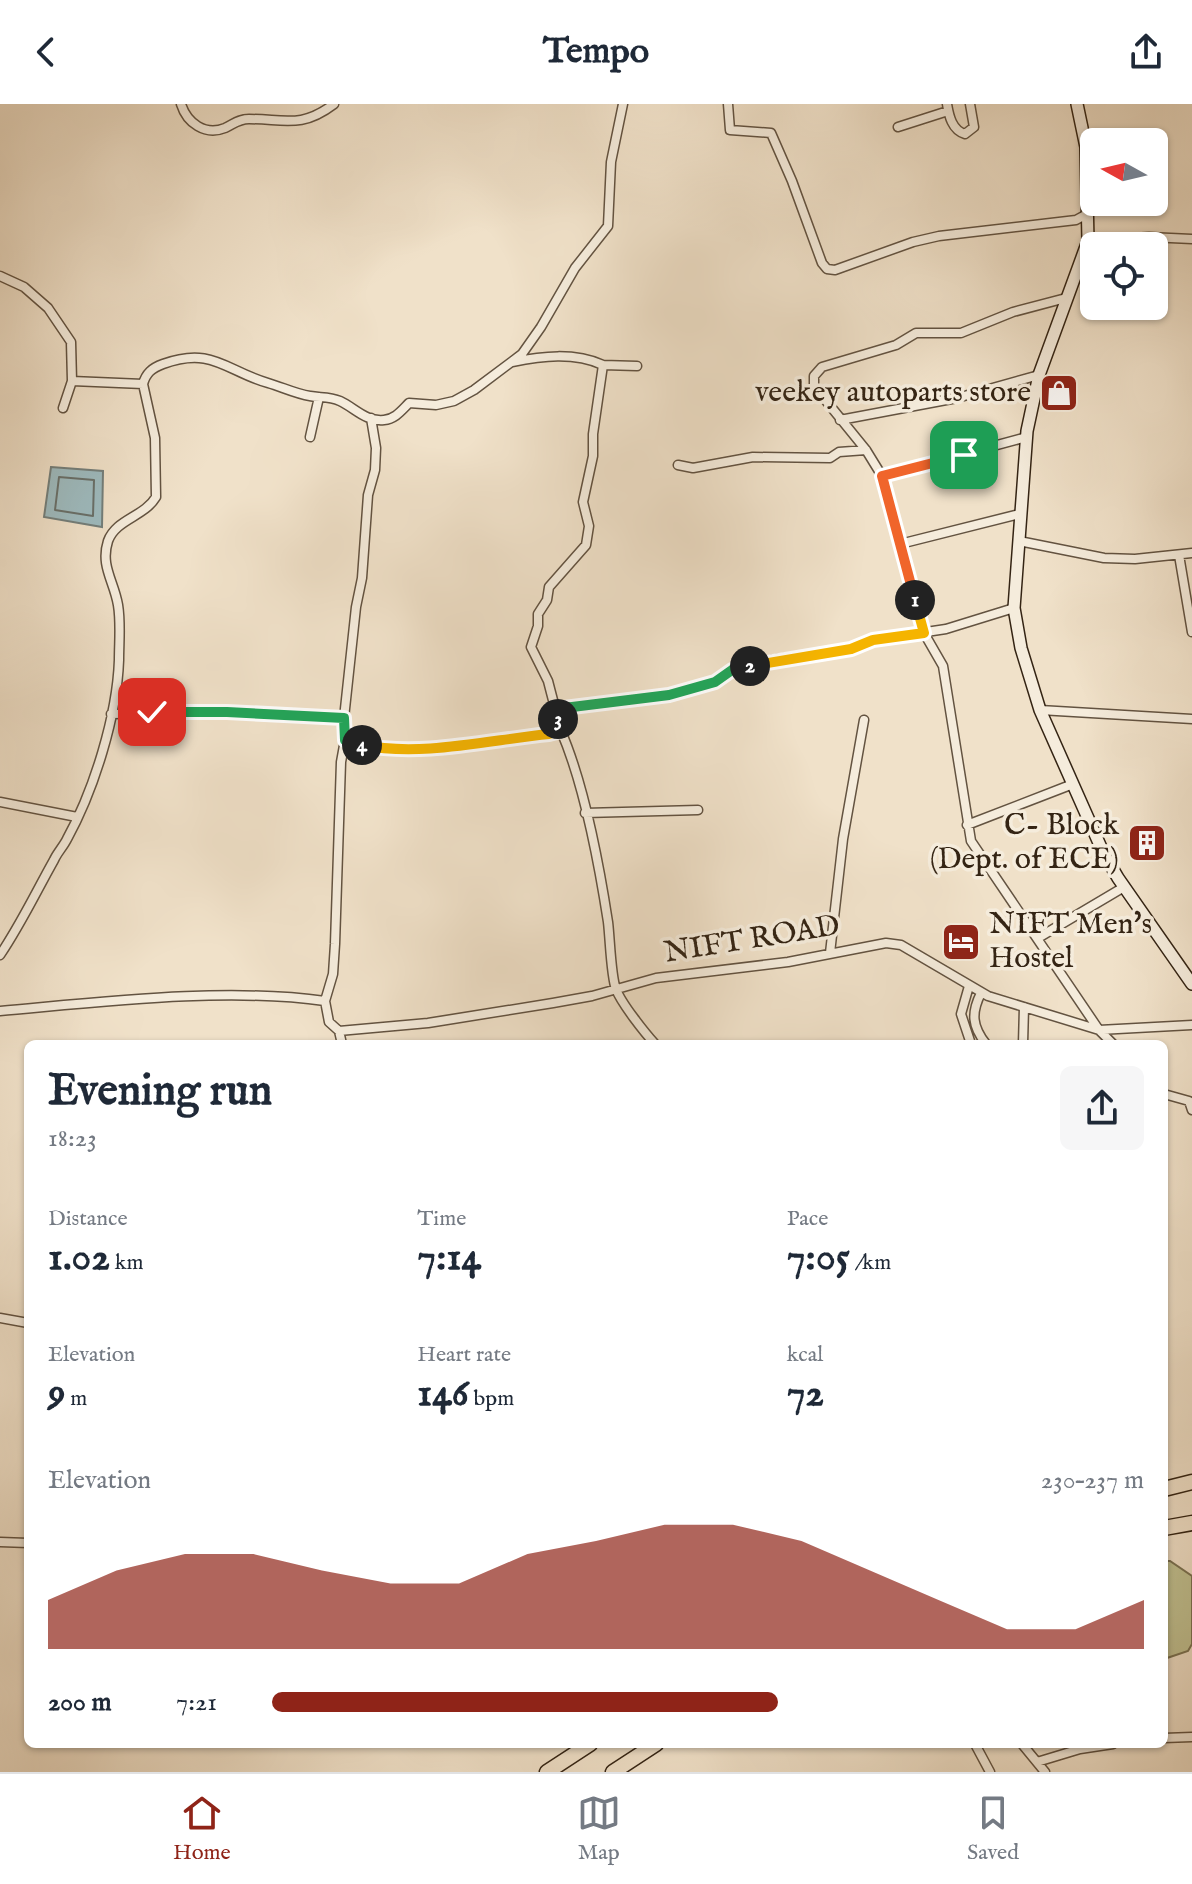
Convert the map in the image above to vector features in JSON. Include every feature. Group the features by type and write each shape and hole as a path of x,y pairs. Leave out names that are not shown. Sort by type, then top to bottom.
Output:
{"highway":[{"path":"1168,1488 1192,1482"},
{"path":"1168,1527 1192,1523"},
{"path":"547,1772 584,1748"},
{"path":"613,1772 650,1748"}],"main road":[{"path":"1077,104 1082,128"},
{"path":"1080,262 1039,375 1027,437 1014,608 1021,648 1040,710 1103,852 1192,984"}],"street":[{"path":"181,104 189,120 196,126 216,130 224,129 238,120 292,122 323,112 334,104"},
{"path":"0,955 21,924 77,817 111,714 118,679 119,627 118,604 105,565 105,551 110,536 120,524 142,513 156,497 155,438 143,384 146,376 154,367 173,360 210,358 264,382 309,396 342,401 371,418 381,420 394,418 409,403 436,405 454,401 474,390 522,354 575,268 608,226 611,162 623,104"},
{"path":"728,104 730,130 771,133 827,269 835,270 939,236 1076,220 1083,216"},
{"path":"898,127 948,108 958,132 970,133 974,127 970,104"},
{"path":"1168,238 1192,239"},
{"path":"0,276 24,287 48,308 71,342 72,381 63,408"},
{"path":"1066,298 986,321 961,333 916,333 896,345 822,367 814,376 814,386 866,450 882,476 924,633 943,666 971,841 1099,1030 1109,1040"},
{"path":"509,363 557,355 603,365 637,366"},
{"path":"603,365 593,434 593,456 583,502 589,526 586,545 549,587 547,600 538,614 538,626 531,647 548,681 570,752 608,922 616,989 651,1040"},
{"path":"840,420 957,398 1039,375"},
{"path":"72,381 143,384"},
{"path":"310,437 319,397"},
{"path":"341,1040 339,1031 329,1022 325,1001 333,974 344,718 362,578 368,495 375,470 376,448 371,418"},
{"path":"882,476 1027,437"},
{"path":"678,465 693,468 753,457 830,458 839,452 866,450"},
{"path":"900,544 1019,514"},
{"path":"1019,541 1104,558 1135,559 1192,553"},
{"path":"1179,555 1192,632"},
{"path":"556,709 669,695 715,682 732,670 772,660 851,649 873,640 946,629 1014,608"},
{"path":"1040,710 1192,719"},
{"path":"111,714 227,712 344,718"},
{"path":"830,953 843,839 864,720"},
{"path":"345,740 387,749 431,748 561,731"},
{"path":"967,825 1073,784"},
{"path":"0,802 77,817"},
{"path":"585,813 698,810"},
{"path":"1038,938 1124,887"},
{"name":"NIFT ROAD","path":"339,1031 428,1023 553,1003 656,978 788,962 886,943 901,945 981,993 1099,1030 1192,1025"},
{"path":"969,986 961,1014 970,1040"},
{"path":"981,993 974,1005 973,1021 984,1040"},
{"path":"0,1011 174,998 298,997 325,1001"},
{"path":"1023,1040 1024,1007"},
{"path":"1168,1095 1189,1101 1192,1110"},
{"path":"0,1318 24,1322"},
{"path":"0,1542 24,1543"},
{"path":"1168,1738 1192,1737"},
{"path":"977,1748 990,1772"},
{"path":"1025,1748 1045,1772"},
{"path":"1037,1762 1087,1748"}],"green space":[{"path":"1168,1561 1192,1576 1192,1644 1188,1651 1168,1658"}],"water":[{"path":"51,467 103,471 102,527 44,517"}],"place":[{"name":"veekey autoparts store","path":"1059,393"},
{"name":"C- Block (Dept. of ECE)","path":"1147,843"},
{"name":"NIFT Men's Hostel","path":"961,942"}],"route":[{"path":"152,712 344,718 345,740 387,749 431,748 549,734 561,731 556,709 669,695 715,682 732,670 772,660 851,649 873,640 924,633 882,476 964,455"}]}
